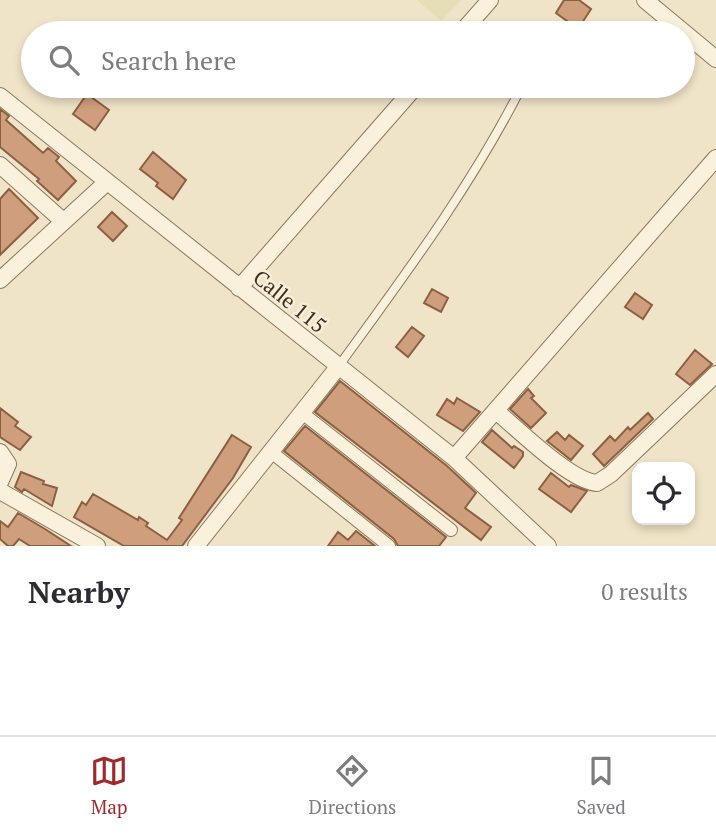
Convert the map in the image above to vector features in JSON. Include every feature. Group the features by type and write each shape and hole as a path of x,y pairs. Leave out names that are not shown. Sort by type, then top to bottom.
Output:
{"street":[{"path":"472,21 490,0"},
{"path":"645,0 670,21"},
{"path":"695,42 716,59"},
{"name":"Calle 115","path":"0,96 454,458 548,546"},
{"path":"239,288 405,98"},
{"path":"454,458 716,158"},
{"path":"2,171 63,221"},
{"path":"0,280 107,181"},
{"path":"196,546 338,367"},
{"path":"496,411 562,466 580,478 597,483 611,474 716,374"},
{"path":"300,412 452,530"},
{"path":"270,451 389,546"},
{"path":"0,452 8,464 0,482"},
{"path":"0,491 97,546"}],"lane":[{"path":"338,367 445,218 516,98"}],"shaded area":[{"path":"417,0 461,0 441,21"}],"building":[{"path":"564,0 579,0 591,9 583,21 567,21 556,13"},
{"path":"84,98 92,98 109,110 95,130 73,114"},
{"path":"0,109 9,116 6,120 43,153 48,148 59,157 56,161 76,181 58,200 37,181 39,179 0,147"},
{"path":"153,152 186,180 173,199 140,169"},
{"path":"9,189 38,218 0,255 0,199"},
{"path":"112,212 127,226 113,241 98,227"},
{"path":"432,289 448,298 441,312 424,303"},
{"path":"635,293 652,305 643,319 625,307"},
{"path":"412,327 424,336 408,357 396,347"},
{"path":"695,350 712,364 690,385 676,374"},
{"path":"340,381 447,466 476,493 465,508 491,527 481,540 315,412"},
{"path":"528,389 534,396 531,398 546,413 531,428 510,409"},
{"path":"457,398 480,412 463,431 437,415 447,399 454,404"},
{"path":"0,408 18,422 15,426 31,437 20,450 0,437"},
{"path":"648,413 653,419 604,466 593,454 610,436 615,441 628,427 630,430"},
{"path":"305,426 446,537 439,546 398,546 394,539 284,451"},
{"path":"492,430 512,448 514,446 523,452 514,468 482,442"},
{"path":"557,432 565,440 569,435 583,446 571,460 547,441"},
{"path":"232,435 251,447 233,478 182,546 124,546 74,517 82,502 86,505 93,494 138,520 139,517 148,523 146,526 167,540 182,520 179,518"},
{"path":"21,472 57,488 52,506 24,489 22,492 15,487"},
{"path":"551,473 569,487 571,485 587,491 571,512 539,489"},
{"path":"18,513 71,546 30,546 19,539 13,546 8,546 0,539 0,521 8,527"},
{"path":"356,531 375,546 328,546 338,532 348,540"}]}
